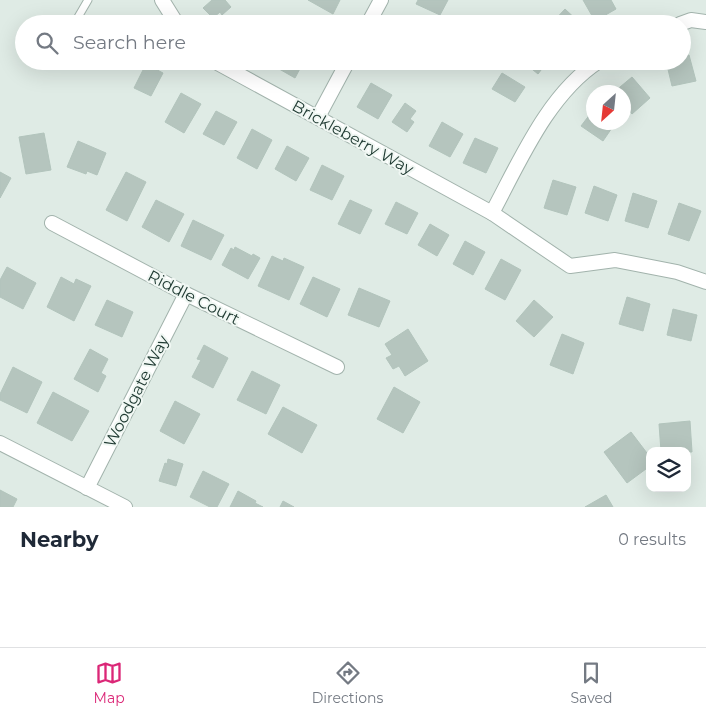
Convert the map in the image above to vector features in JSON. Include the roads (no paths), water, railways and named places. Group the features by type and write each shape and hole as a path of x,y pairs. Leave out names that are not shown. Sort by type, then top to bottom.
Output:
{"street":[{"path":"162,0 171,15"},
{"path":"373,15 382,0"},
{"path":"691,20 706,22"},
{"name":"Brickleberry Way","path":"231,70 492,213 570,266 615,260 677,272 706,282"},
{"path":"318,117 343,70"},
{"path":"492,213 527,148 555,102 587,70"},
{"name":"Riddle Court","path":"52,223 186,294 337,367"},
{"name":"Woodgate Way","path":"87,488 186,294"},
{"path":"0,443 125,507"}],"lane":[{"path":"79,15 88,0"}]}
